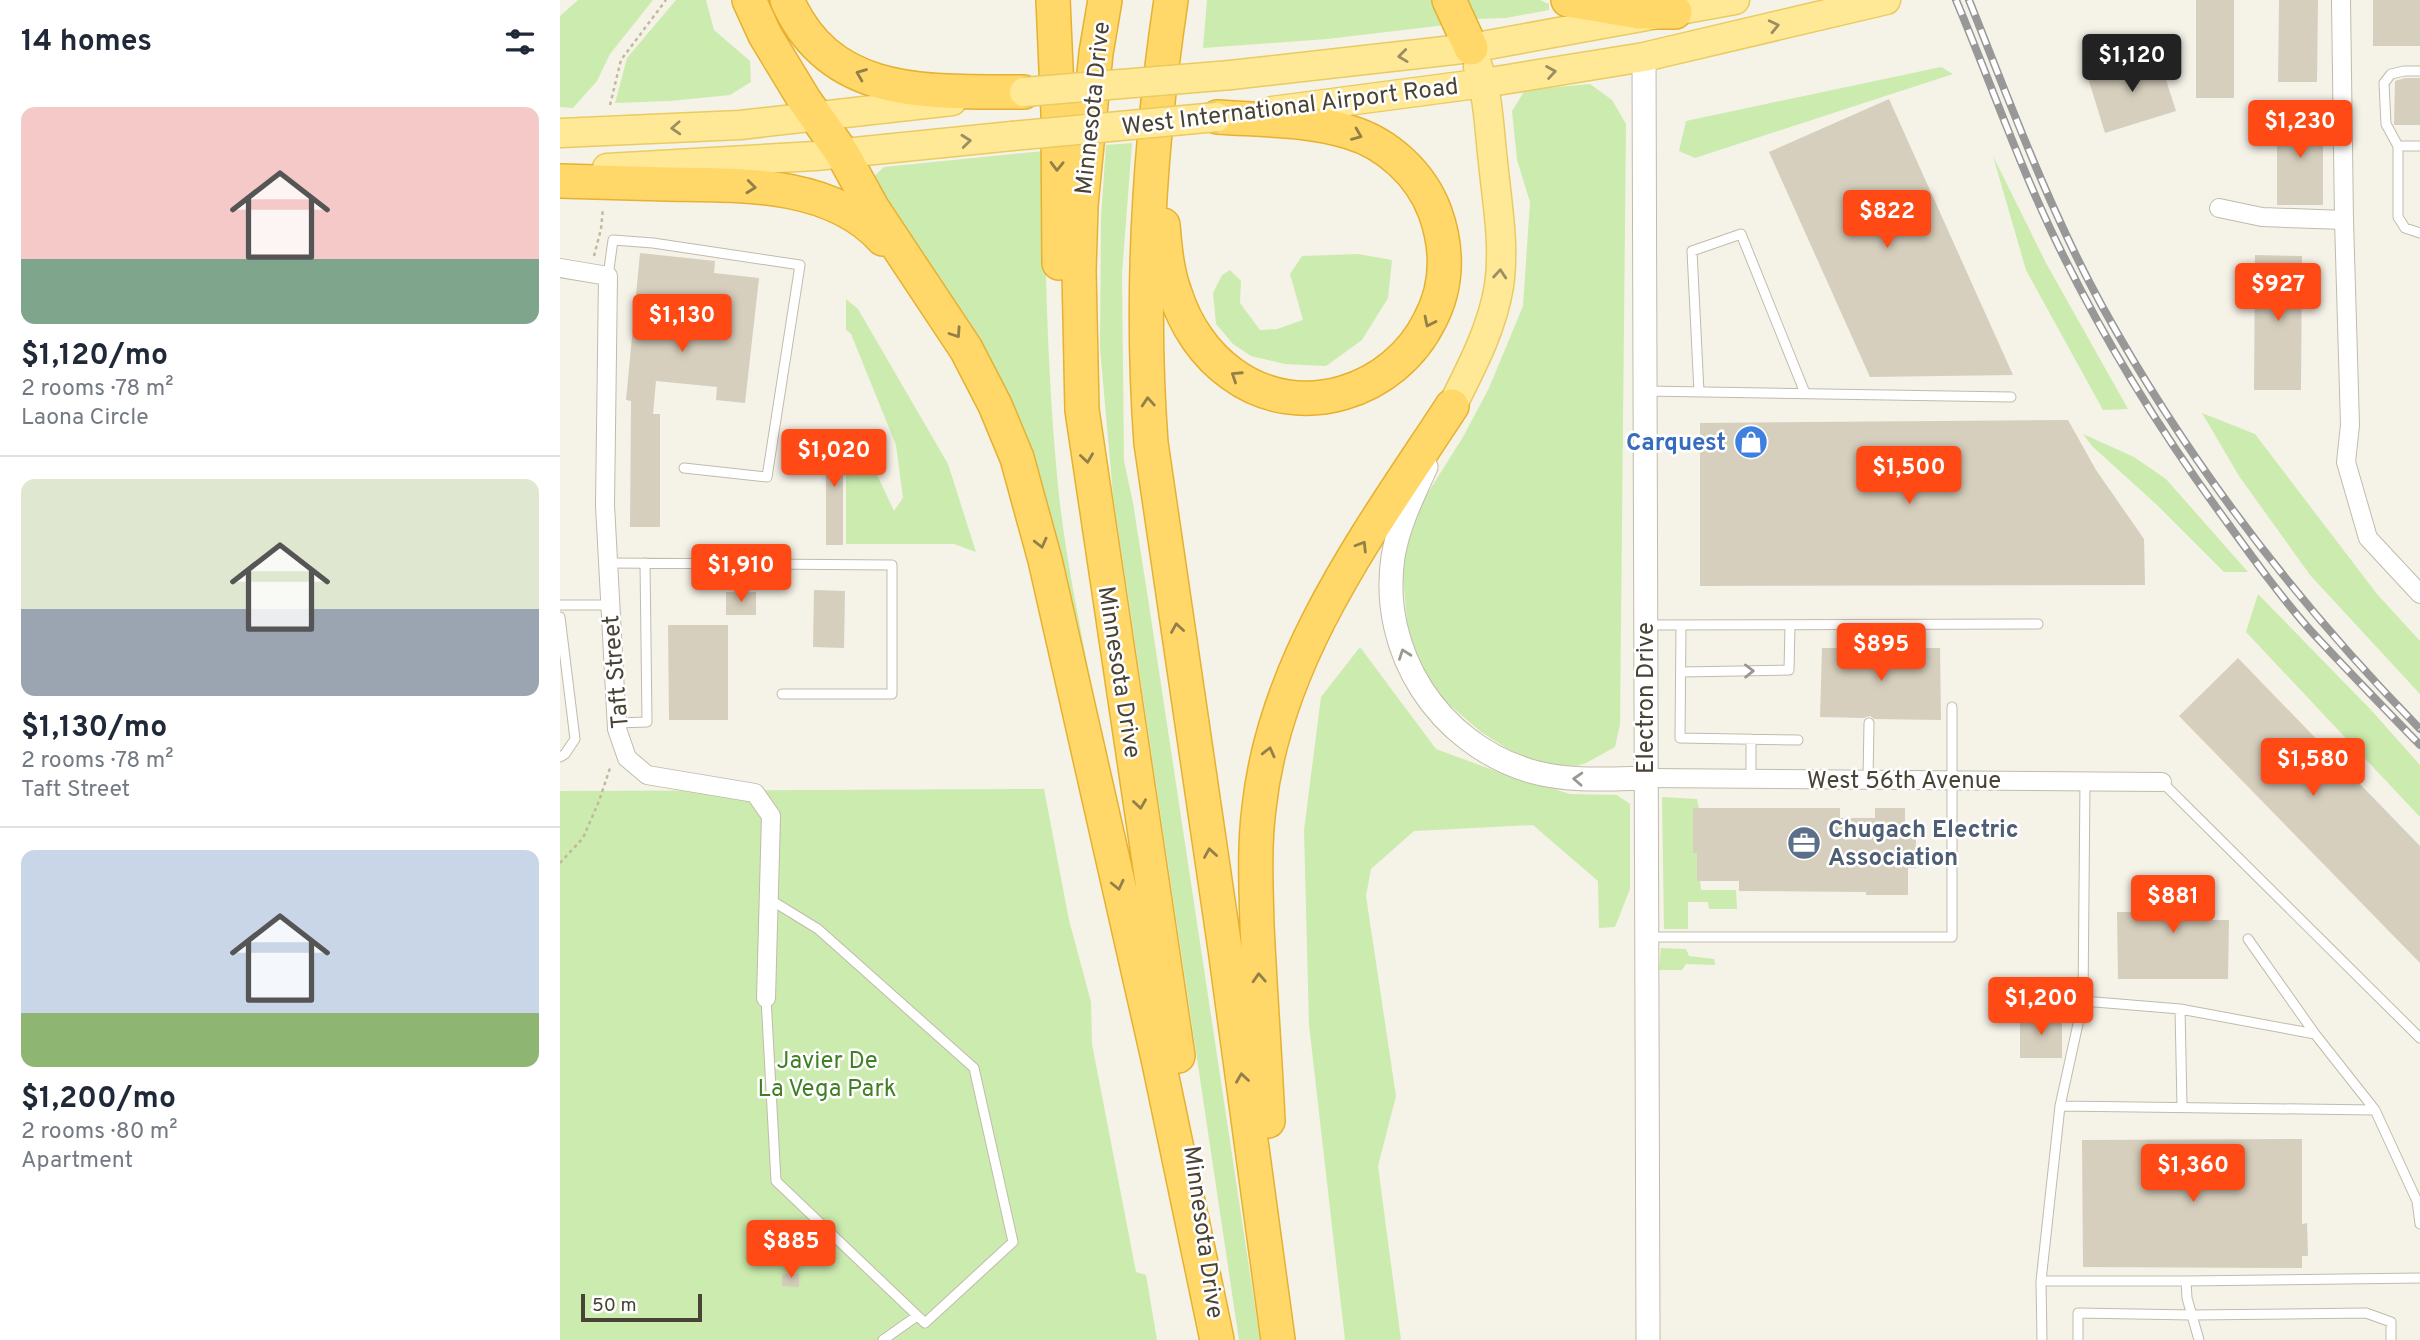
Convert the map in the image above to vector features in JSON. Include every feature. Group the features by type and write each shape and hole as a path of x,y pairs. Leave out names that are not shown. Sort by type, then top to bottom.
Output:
{"highway":[{"path":"749,0 765,35 805,101 842,153 873,209 966,349 995,405 1017,458 1032,511 1159,1063 1218,1340"},
{"path":"787,0 812,43 836,63 862,75 895,86 931,91 1024,92"},
{"path":"1053,0 1060,304 1068,361 1082,410"},
{"name":"Minnesota Drive","path":"1105,0 1096,53 1081,205 1079,271 1082,410 1218,1340"},
{"path":"1171,0 1146,247 1146,373 1151,443 1279,1340"},
{"path":"1449,0 1471,48"},
{"path":"1568,0 1639,12 1675,12"},
{"path":"1156,133 1168,266 1174,293 1199,342 1234,376 1273,393 1320,397 1345,393 1370,384 1409,354 1423,335 1437,306 1444,279 1445,254 1432,204 1418,181 1401,162 1379,144 1350,132 1315,124 1217,117"},
{"path":"560,181 709,183 800,194 838,207 860,220 879,234 918,277"},
{"path":"1279,1340 1278,1257 1268,1134 1256,888 1259,808 1266,763 1287,688 1308,638 1344,576 1452,406"}],"main road":[{"name":"West International Airport Road","path":"560,133 691,128 817,117 1024,92 1231,75 1471,48 1735,0"},
{"name":"West International Airport Road","path":"560,169 693,164 842,153 1384,98 1644,57 1886,0"},
{"path":"1644,57 1655,29 1675,12"},
{"path":"1452,406 1493,312 1501,268 1499,217 1484,83 1471,48"}],"street":[{"path":"2342,0 2344,220 2350,425 2346,463 2368,538 2420,594"},
{"name":"Electron Drive","path":"1644,57 1648,1340"},
{"path":"2219,208 2262,217 2344,220"},
{"path":"560,268 608,276"},
{"name":"Taft Street","path":"608,276 605,377 607,563 617,729 627,758 647,775 755,793 771,816 766,998"},
{"path":"1452,406 1404,514 1393,558 1394,613 1399,641 1420,690 1458,733 1503,761 1531,771 1568,779 1646,778"},
{"name":"West 56th Avenue","path":"1646,778 2162,782"}],"lane":[{"path":"2420,71 2390,74 2384,83 2386,124 2398,145 2398,217 2405,228 2420,233"},
{"path":"2398,145 2420,146"},
{"path":"1699,391 1692,251 1741,234 1805,393"},
{"name":"Taft Street","path":"608,276 613,240 653,243 800,265 767,477 684,468"},
{"path":"1644,390 2011,397"},
{"path":"607,563 892,565 892,694 782,694"},
{"path":"617,723 647,722 645,563"},
{"path":"560,605 610,605"},
{"path":"560,617 564,677 575,739 560,757"},
{"path":"1645,625 2038,624"},
{"path":"1681,625 1680,738 1798,740"},
{"path":"1681,672 1790,670 1790,625"},
{"path":"1647,937 1952,937 1952,707"},
{"path":"1868,779 1869,723"},
{"path":"1751,739 1751,779"},
{"path":"2042,1340 2041,1281 2060,1106 2083,1001 2085,781"},
{"path":"2162,782 2420,1038"},
{"path":"766,998 776,1181 925,1324 1013,1242 974,1068 818,929 774,902 769,894"},
{"path":"2248,939 2315,1034 2375,1110 2417,1201 2420,1224"},
{"path":"2083,1001 2180,1009 2315,1034"},
{"path":"2180,1009 2182,1106"},
{"path":"2060,1106 2375,1110"},
{"path":"2041,1281 2420,1278"},
{"path":"2186,1281 2187,1298 2199,1340"},
{"path":"2078,1340 2078,1313 2366,1313 2390,1322 2391,1340"},
{"path":"883,1340 917,1316"}],"path":[{"path":"610,106 621,60 666,0"},
{"path":"589,272 600,236 603,208"},
{"path":"560,863 583,838 614,755"}],"green space":[{"path":"578,0 653,0 610,54 597,81 573,108 560,107 560,16"},
{"path":"676,0 706,0 714,30 750,61 751,82 730,95 615,103 627,58"},
{"path":"1207,0 1438,0 1446,25 1327,39 1203,48"},
{"path":"1462,0 1540,0 1549,4 1549,10 1506,18 1473,19"},
{"path":"1941,67 1953,74 1695,158 1679,151 1686,121"},
{"path":"1590,84 1612,100 1626,124 1620,724 1615,747 1573,767 1540,764 1508,749 1481,732 1439,696 1418,664 1407,622 1400,545 1419,507 1463,437 1489,388 1523,306 1530,202 1517,160 1512,111 1525,90"},
{"path":"1132,143 1122,274 1124,461 1149,605 1260,1340 1239,1340 1113,495 1100,348 1101,217 1106,145"},
{"path":"1044,151 1047,313 1057,475 1069,564 1096,711 1030,478 868,182 884,167"},
{"path":"1993,156 2046,263 2128,409 2103,410 2026,270"},
{"path":"1358,254 1392,260 1388,298 1362,340 1326,366 1285,364 1251,356 1233,344 1216,324 1213,293 1222,275 1230,270 1241,281 1240,303 1260,330 1277,329 1303,320 1290,274 1302,256"},
{"path":"846,299 858,309 948,464 976,552 954,544 846,544 846,466 872,464 894,511 903,498 896,445 851,334 846,330"},
{"path":"2202,413 2255,434 2377,594 2420,641 2420,694 2310,575 2239,476"},
{"path":"2083,434 2134,457 2166,479 2248,572 2224,572 2157,505 2092,446"},
{"path":"2258,594 2371,710 2420,765 2420,817 2246,632"},
{"path":"1360,647 1436,749 1570,794 1617,795 1630,804 1630,889 1615,927 1599,928 1598,881 1533,825 1414,831 1371,869 1366,896 1396,1096 1378,1166 1401,1340 1345,1340 1309,1025 1304,830 1321,697"},
{"name":"Javier De La Vega Park","path":"1044,789 1069,920 1091,1002 1092,1044 1136,1272 1146,1275 1157,1340 560,1340 560,791"},
{"path":"1662,797 1697,799 1699,808 1693,808 1693,852 1697,853 1701,890 1736,890 1737,909 1709,909 1708,902 1688,902 1688,929 1664,929"},
{"path":"1661,948 1686,949 1689,956 1714,959 1715,965 1686,964 1682,970 1659,970"}],"building":[{"path":"2196,0 2234,0 2234,98 2196,98"},
{"path":"2279,0 2318,0 2317,82 2278,82"},
{"path":"2373,0 2420,0 2420,46 2373,46"},
{"path":"2158,55 2176,111 2105,133 2088,78"},
{"path":"2420,78 2420,125 2394,125 2395,81"},
{"path":"1889,99 2013,375 1870,377 1769,152"},
{"path":"2277,114 2323,114 2323,205 2277,205"},
{"path":"640,253 715,261 714,273 759,278 745,403 716,400 717,387 656,381 653,414 660,414 660,527 630,527 631,401 626,400"},
{"path":"2255,255 2302,256 2301,390 2254,390"},
{"path":"2068,420 2096,470 2144,539 2145,585 1700,586 1700,423"},
{"path":"826,432 843,432 843,545 826,545"},
{"path":"814,590 845,591 844,648 813,647"},
{"path":"726,592 756,592 756,615 726,615"},
{"path":"668,625 728,625 728,720 669,720"},
{"path":"1822,648 1940,648 1941,720 1874,719 1870,716 1820,717"},
{"path":"2238,658 2420,846 2420,963 2179,716"},
{"name":"Chugach Electric Association","path":"1693,808 1840,808 1840,818 1875,818 1875,808 1905,808 1905,832 1916,832 1916,868 1908,868 1908,895 1739,891 1739,881 1697,881 1697,853 1693,853"},
{"path":"2145,879 2206,879 2207,920 2229,920 2228,979 2118,979 2117,912 2145,912"},
{"path":"2020,1016 2062,1017 2062,1058 2020,1058"},
{"path":"2302,1139 2302,1224 2307,1223 2308,1256 2302,1256 2302,1268 2083,1267 2082,1140"},
{"path":"782,1274 799,1274 799,1287 782,1286"}],"railway":[{"path":"1956,0 2044,215 2076,282 2137,389 2205,492 2289,605 2420,745"},
{"path":"1969,0 2065,232 2135,364 2208,475 2247,528 2330,631 2420,729"}],"place":[{"name":"Carquest","path":"1751,442"},
{"name":"Chugach Electric Association","path":"1804,843"}]}
